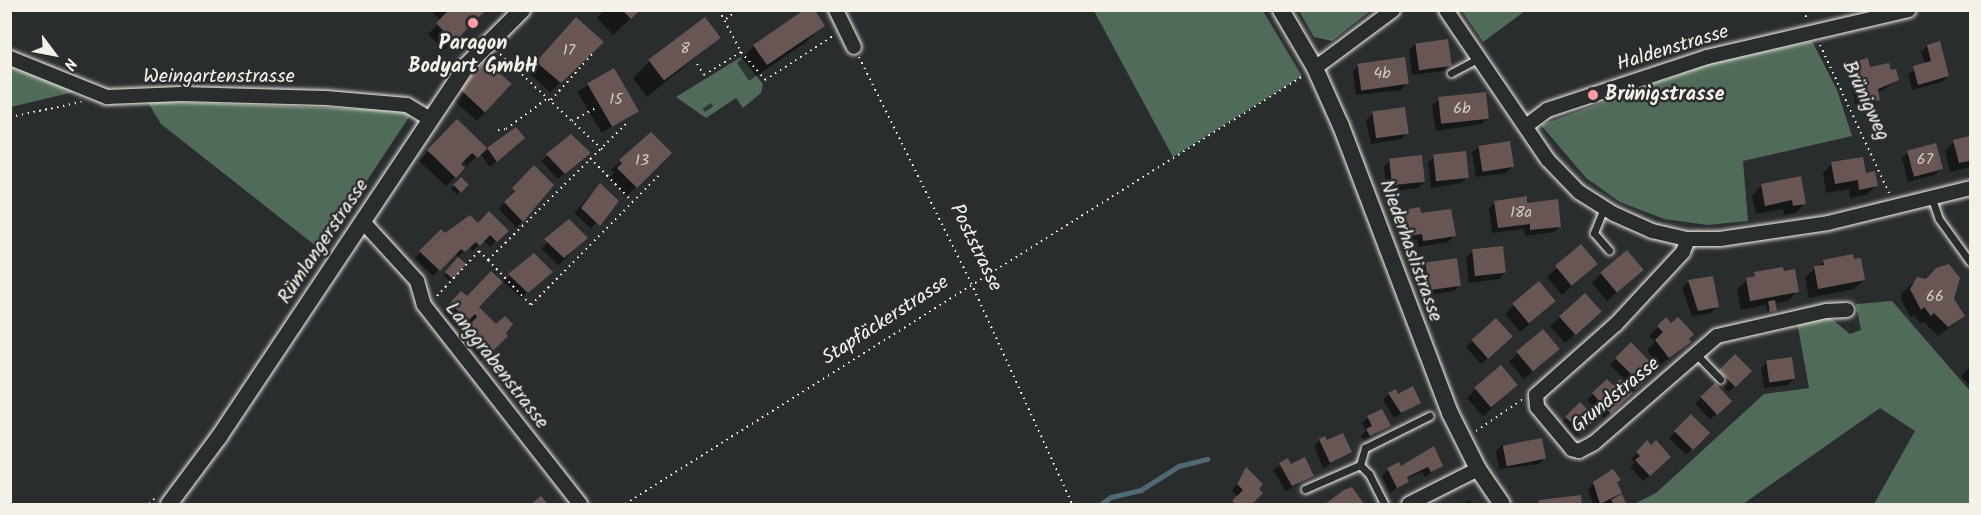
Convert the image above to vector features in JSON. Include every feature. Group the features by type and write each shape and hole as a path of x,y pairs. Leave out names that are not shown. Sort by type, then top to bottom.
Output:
{"street":[{"name":"Rümlangerstrasse","path":"169,504 364,223 430,119 479,50 522,10"},
{"path":"836,10 854,47"},
{"name":"Niederhaslistrasse","path":"1281,10 1315,68 1341,126 1423,347 1462,438 1478,469 1502,504"},
{"path":"1315,68 1393,10"},
{"path":"1446,10 1548,160 1579,192 1604,208 1652,231 1688,239 1761,233 1894,208 1971,188"},
{"name":"Haldenstrasse","path":"1526,126 1547,110 1707,57 1909,10"},
{"name":"Weingartenstrasse","path":"10,58 106,97 181,94 326,98 406,105 430,119"},
{"name":"Langgrabenstrasse","path":"364,223 417,281 424,305 580,504"},
{"path":"1536,395 1616,324 1683,252 1688,239"},
{"name":"Grundstrasse","path":"1536,395 1537,407 1564,444 1579,451 1594,443 1696,354 1729,330 1826,311 1847,310"},
{"path":"1409,504 1478,469"}],"lane":[{"path":"1451,73 1479,58"},
{"path":"1932,199 1939,219 1971,262"},
{"path":"1604,208 1594,233 1609,250"},
{"path":"1696,354 1720,380"},
{"path":"1305,489 1360,465 1369,446 1429,416"},
{"path":"1360,465 1366,469 1384,504"}],"path":[{"path":"719,10 726,19 741,52 765,80 846,30"},
{"path":"726,19 737,10"},
{"name":"Brünigweg","path":"1803,10 1856,116 1894,208"},
{"name":"Poststrasse","path":"854,47 971,283 1072,504"},
{"path":"494,48 603,150"},
{"path":"498,130 506,129 549,100 595,51"},
{"path":"697,64 704,75 741,52"},
{"name":"Stapfäckerstrasse","path":"625,504 971,283 1315,68"},
{"path":"10,117 106,97"},
{"path":"572,121 595,108"},
{"path":"488,260 590,158 603,150 627,123"},
{"path":"590,158 633,201"},
{"path":"424,305 479,251 531,305 659,174"},
{"path":"1462,438 1530,394 1536,395"}],"green space":[{"path":"1094,11 1263,11 1302,76 1173,157"},
{"path":"1299,11 1370,11 1332,41 1314,37"},
{"path":"1462,11 1525,11 1483,42"},
{"path":"1812,41 1837,90 1852,136 1743,161 1748,221 1708,225 1664,219 1620,202 1586,178 1541,125 1708,64"},
{"path":"741,57 763,84 761,93 743,108 736,98 706,118 676,97"},
{"path":"10,64 78,91 11,107"},
{"path":"147,101 413,111 321,250 161,124"},
{"path":"1892,301 1970,391 1970,504 1874,504 1915,431 1880,408 1743,504 1634,504 1656,493 1764,394 1809,388 1797,322 1827,315 1850,334 1861,330 1856,304"}],"building":[{"path":"449,10 486,10 454,42 436,23"},
{"path":"622,10 640,10 631,19"},
{"path":"804,10 815,10 825,26 767,65 753,45"},
{"path":"576,17 604,42 561,83 536,62"},
{"path":"705,17 721,38 664,80 648,60"},
{"path":"1448,39 1452,66 1419,70 1415,44"},
{"path":"1940,41 1949,76 1918,85 1913,66 1931,61 1927,45"},
{"path":"1405,57 1409,84 1361,90 1357,64"},
{"path":"1868,58 1870,67 1889,63 1891,70 1896,69 1899,80 1878,89 1880,100 1866,103 1856,61"},
{"path":"486,60 512,84 485,112 459,89"},
{"path":"614,68 639,111 612,127 587,84"},
{"path":"1486,92 1489,119 1441,124 1438,97"},
{"path":"1405,107 1409,134 1376,138 1372,112"},
{"path":"457,119 487,148 478,158 472,153 461,164 465,168 456,178 427,150"},
{"path":"516,127 525,138 497,162 487,148"},
{"path":"651,132 672,153 637,188 617,168 622,163 619,160"},
{"path":"571,134 591,153 565,174 546,154"},
{"path":"1970,136 1970,161 1959,163 1953,140"},
{"path":"1510,141 1514,167 1482,172 1478,146"},
{"path":"1936,143 1943,169 1914,177 1907,151"},
{"path":"1466,151 1469,178 1436,181 1433,154"},
{"path":"1422,155 1425,182 1392,185 1389,158"},
{"path":"1863,157 1866,173 1875,171 1878,186 1859,190 1858,180 1835,184 1831,162"},
{"path":"534,165 554,185 523,222 504,202 515,191 512,188"},
{"path":"1801,176 1806,204 1793,206 1792,200 1765,206 1761,184"},
{"path":"461,177 469,185 461,193 453,185"},
{"path":"600,183 619,201 600,226 581,208"},
{"path":"1527,196 1527,203 1558,199 1561,227 1530,230 1530,224 1498,228 1494,201"},
{"path":"1420,207 1421,213 1451,209 1456,236 1423,241 1422,234 1407,236 1404,210"},
{"path":"489,211 509,231 497,242 490,235 480,246 476,242 465,252 461,249 440,271 419,251 441,229 445,233 470,215 478,223"},
{"path":"569,219 588,238 564,258 544,239"},
{"path":"1581,244 1598,264 1572,286 1555,266"},
{"path":"1503,246 1506,273 1475,276 1472,249"},
{"path":"1627,250 1644,270 1617,292 1600,272"},
{"path":"534,253 553,272 528,293 508,274"},
{"path":"1853,254 1854,259 1861,258 1865,280 1818,289 1814,266 1824,265 1823,260"},
{"path":"458,257 466,264 453,279 445,272"},
{"path":"1457,258 1461,286 1429,290 1425,262"},
{"path":"1949,264 1960,278 1954,299 1965,316 1948,327 1934,313 1931,316 1924,307 1921,310 1910,289 1917,277 1926,279 1936,268"},
{"path":"1783,267 1784,271 1795,269 1799,292 1750,301 1746,278 1755,276 1754,272"},
{"path":"491,271 503,282 479,307 496,324 505,316 513,324 506,333 508,336 489,355 465,329 477,317 475,314 468,321 450,303 461,291 467,296"},
{"path":"1713,276 1719,307 1698,311 1688,280"},
{"path":"1539,281 1556,301 1529,323 1512,303"},
{"path":"1585,293 1602,312 1576,335 1559,316"},
{"path":"1775,300 1777,311 1770,312 1768,301"},
{"path":"1666,317 1671,323 1678,317 1694,334 1689,339 1691,342 1669,358 1655,340 1663,332 1657,326"},
{"path":"1496,318 1513,337 1488,359 1471,340"},
{"path":"1543,329 1560,349 1533,371 1516,351"},
{"path":"1631,342 1652,364 1639,372 1646,380 1636,389 1626,379 1631,374 1615,358"},
{"path":"1735,354 1752,371 1736,387 1719,370"},
{"path":"1792,357 1795,379 1769,382 1766,361"},
{"path":"1501,365 1518,385 1491,407 1474,387"},
{"path":"1607,379 1613,385 1620,379 1633,393 1611,414 1592,393"},
{"path":"1715,383 1732,401 1717,415 1700,397"},
{"path":"1413,386 1421,403 1401,413 1388,393 1396,389 1398,394"},
{"path":"1580,402 1596,418 1581,433 1565,417"},
{"path":"1382,409 1391,426 1370,436 1366,429 1372,426 1367,416"},
{"path":"1691,414 1710,433 1693,450 1674,431"},
{"path":"1343,433 1352,452 1330,463 1319,439 1325,436 1327,440"},
{"path":"1542,438 1546,459 1507,466 1503,446"},
{"path":"1647,440 1651,445 1656,440 1671,457 1650,476 1635,460 1640,456 1636,452"},
{"path":"1434,446 1443,466 1431,472 1428,467 1407,477 1409,482 1397,488 1387,468 1399,462 1401,466"},
{"path":"1305,457 1314,476 1292,486 1279,463 1288,458 1291,464"},
{"path":"1246,467 1263,484 1259,489 1263,493 1252,504 1235,504 1232,501 1243,490 1237,484"},
{"path":"1613,469 1621,480 1617,482 1622,493 1600,504 1593,482"},
{"path":"1352,487 1364,504 1325,504 1344,490"},
{"path":"1622,494 1626,503 1614,504 1611,500"},
{"path":"1581,495 1582,504 1538,504 1539,500"},
{"path":"541,496 548,504 531,504"}],"waterway":[{"path":"1101,504 1111,497 1141,490 1179,466 1207,459"}],"place":[{"name":"Paragon Bodyart GmbH","path":"473,23"},
{"name":"Brünigstrasse","path":"1593,95"}]}
